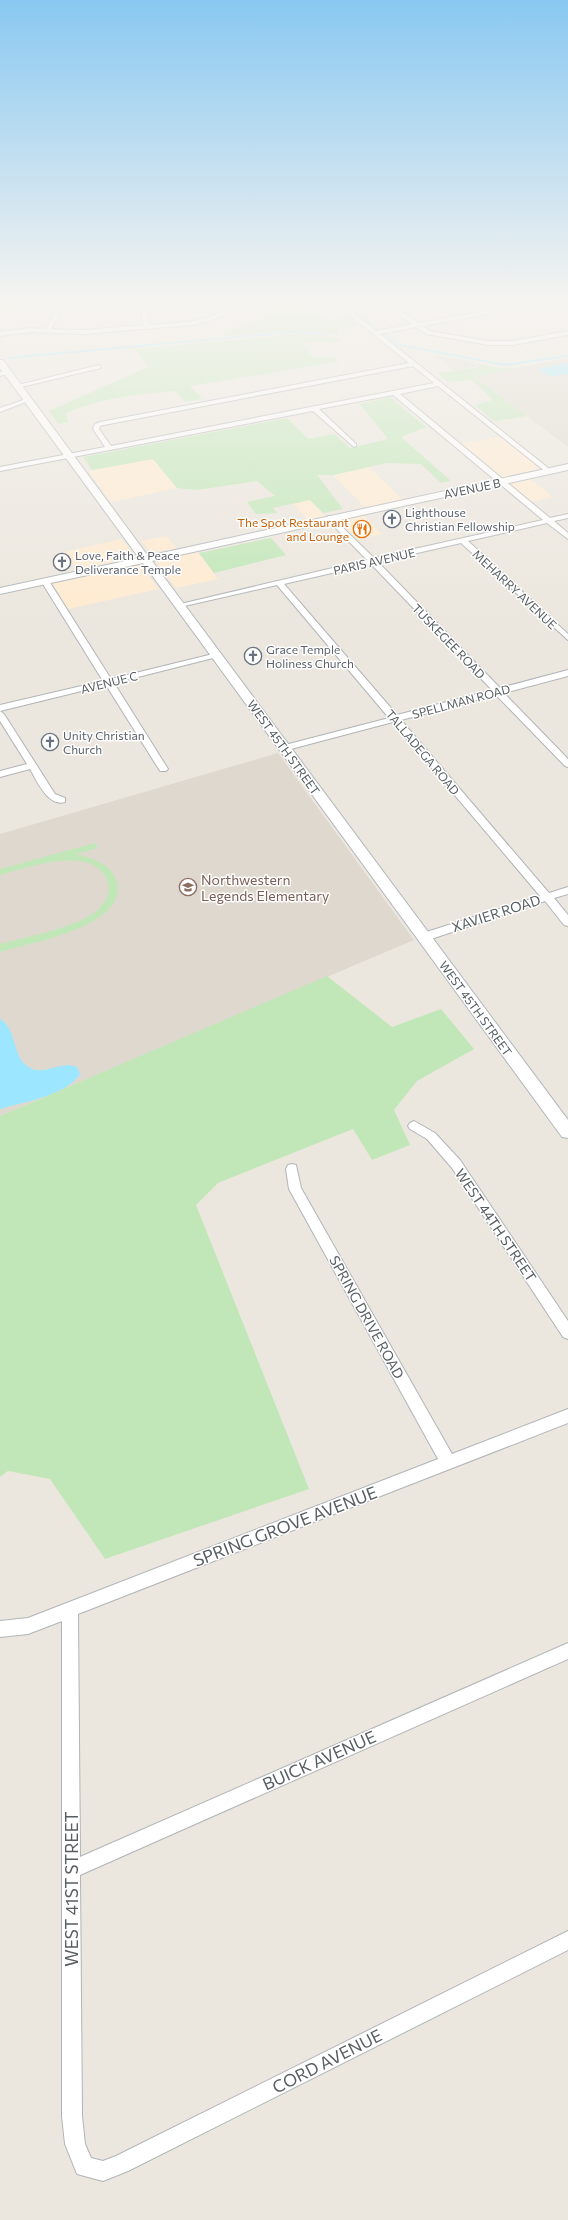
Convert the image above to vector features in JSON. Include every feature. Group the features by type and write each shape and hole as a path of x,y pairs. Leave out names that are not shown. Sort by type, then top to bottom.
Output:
{"street":[{"name":"WEST 45TH STREET","path":"33,408 568,1132"},
{"path":"109,448 96,427 108,421 180,408"},
{"path":"0,469 322,408"},
{"path":"412,408 568,537"},
{"path":"469,408 548,471"},
{"path":"315,409 354,445"},
{"name":"AVENUE B","path":"0,591 568,466"},
{"name":"PARIS AVENUE","path":"180,605 568,516"},
{"name":"TUSKEGEE ROAD","path":"331,518 568,764"},
{"name":"MEHARRY AVENUE","path":"462,540 568,638"},
{"path":"45,581 163,769"},
{"name":"TALLADEGA ROAD","path":"279,582 568,922"},
{"name":"AVENUE C","path":"0,708 217,656"},
{"name":"SPELLMAN ROAD","path":"284,748 568,673"},
{"path":"0,714 52,796 62,800"},
{"path":"0,774 32,765"},
{"name":"XAVIER ROAD","path":"424,937 568,890"},
{"name":"WEST 44TH STREET","path":"414,1126 431,1136 456,1164 568,1333"},
{"name":"SPRING DRIVE ROAD","path":"292,1169 295,1189 448,1462"},
{"name":"SPRING GROVE AVENUE","path":"0,1629 28,1626 448,1462 568,1417"},
{"name":"WEST 41ST STREET","path":"70,1610 72,2116 75,2144 84,2167"},
{"name":"BUICK AVENUE","path":"71,1870 568,1651"},
{"name":"CORD AVENUE","path":"84,2167 103,2171 121,2164 568,1940"}],"shaded area":[{"path":"516,408 568,408 568,447"},
{"path":"502,436 543,469 499,479 458,444"},
{"path":"153,459 177,488 111,502 88,471"},
{"path":"369,467 403,500 366,508 333,475"},
{"path":"529,478 553,497 531,502 508,482"},
{"path":"310,500 325,516 308,520 293,504"},
{"path":"363,515 382,534 356,540 337,520"},
{"path":"167,536 177,549 151,552 141,541"},
{"path":"122,539 133,554 127,559 77,570 64,552"},
{"path":"197,551 218,579 176,588 157,563 163,558"},
{"path":"134,565 142,566 158,589 68,609 52,582"},
{"name":"Northwestern Legends Elementary","path":"278,753 414,940 0,1116 0,834"}],"green space":[{"path":"57,408 80,408 66,413 68,422 58,424 49,411"},
{"path":"363,408 403,408 426,427 401,437 451,481 441,483 421,464 387,463 333,475 317,475 343,509 323,513 310,500 273,508 277,513 256,514 247,502 275,496 257,481 197,490 177,488 153,459 92,470 83,457 287,418 308,439 334,434 350,448 388,439"},
{"path":"478,408 516,408 527,416 494,421"},
{"path":"271,538 286,555 214,573 199,553"},
{"path":"95,843 98,848 76,854 101,863 111,871 114,876 117,882 116,898 107,911 92,922 74,930 53,938 0,952 0,944 63,927 86,918 98,910 107,896 109,887 101,871 90,863 59,861 0,875 0,869"},
{"path":"327,976 392,1027 441,1009 474,1049 417,1081 394,1110 410,1145 372,1160 353,1129 218,1183 196,1205 309,1489 105,1559 50,1479 8,1471 0,1477 0,1116"}],"water":[{"path":"0,1019 9,1029 19,1055 27,1066 33,1069 45,1070 71,1065 77,1067 80,1074 74,1081 65,1087 44,1097 0,1109"}],"place":[{"name":"Lighthouse Christian Fellowship","path":"392,519"},
{"name":"The Spot Restaurant and Lounge","path":"362,529"},
{"name":"Love, Faith & Peace Deliverance Temple","path":"62,562"},
{"name":"Grace Temple Holiness Church","path":"253,656"},
{"name":"Unity Christian Church","path":"50,742"},
{"name":"Northwestern Legends Elementary","path":"188,887"}]}
